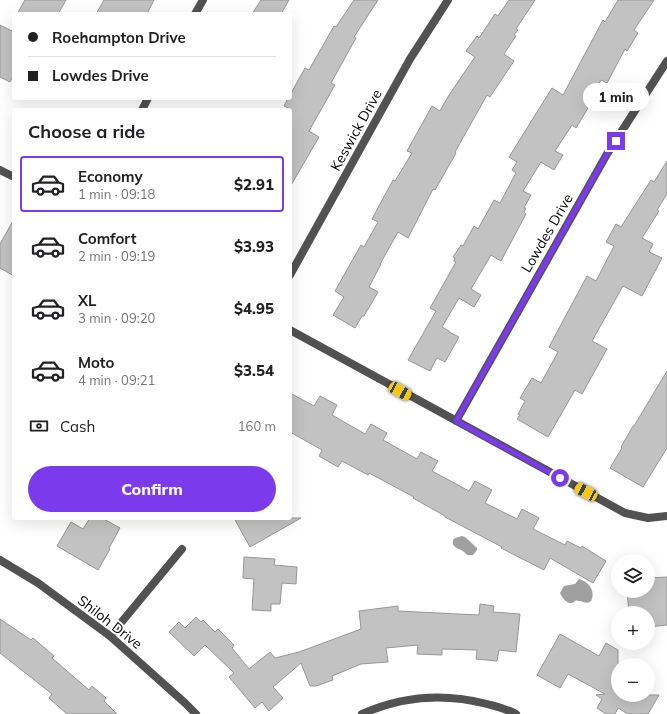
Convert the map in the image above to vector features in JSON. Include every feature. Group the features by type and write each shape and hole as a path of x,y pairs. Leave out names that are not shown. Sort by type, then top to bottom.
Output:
{"street":[{"path":"196,12 203,0"},
{"name":"Keswick Drive","path":"292,271 410,59 448,0"},
{"name":"Lowdes Drive","path":"456,421 607,154 667,61"},
{"path":"0,170 12,176"},
{"path":"292,331 625,513 648,518 667,516"},
{"path":"110,636 182,549"},
{"name":"Shiloh Drive","path":"0,560 38,583 110,636 196,714"},
{"path":"362,714 396,702 422,698 454,698 507,709 516,714"}],"shaded area":[{"path":"462,536 477,548 473,555 467,555 465,552 455,547 453,540"},
{"path":"579,579 586,582 591,587 593,594 591,601 587,603 576,601 570,603 564,600 560,593 564,586 575,584"}],"building":[{"path":"25,0 66,0 59,12 18,12"},
{"path":"104,0 154,0 148,12 97,12"},
{"path":"261,0 289,0 282,12 253,12"},
{"path":"354,0 378,0 354,37 356,38 331,83 335,85 309,131 319,137 292,184 292,108 284,106 287,100 292,100 292,91 305,68 309,70 334,26 336,27"},
{"path":"509,0 535,0 516,29 518,30 514,35 516,36 504,54 514,61 490,97 487,95 435,190 433,189 408,238 398,232 369,287 378,292 355,328 333,315 344,297 335,291 361,245 364,247 378,222 372,219 393,180 395,181 412,153 407,151 432,106 440,111 475,57 466,51 477,36 479,38 495,14 498,16"},
{"path":"618,0 654,0 634,30 638,33 627,51 625,49 607,83 601,80 587,107 588,108 576,128 572,125 555,151 563,155 554,170 541,162 523,191 531,195 524,208 526,208 524,212 526,214 501,261 491,255 471,289 481,295 474,307 459,298 442,327 459,337 445,362 437,358 430,371 408,360 436,311 430,308 456,262 454,261 455,258 453,257 461,245 463,246 474,226 478,229 494,200 500,203 516,173 512,170 517,162 509,157 552,88 563,95 603,20 605,22"},
{"path":"0,25 12,31 12,78 10,82 0,77"},
{"path":"667,161 667,194 657,210 659,211 642,238 653,244 649,252 662,258 642,296 623,286 592,341 607,349 582,394 575,390 548,437 517,419 525,401 520,398 532,378 541,383 558,352 549,347 587,276 596,281 614,246 606,242 616,224 621,227 651,180 654,182"},
{"path":"12,223 12,275 0,268 0,244"},
{"path":"667,371 667,448 643,487 610,468 633,426"},
{"path":"292,394 314,406 320,396 337,405 332,415 365,434 371,424 387,433 383,440 417,459 421,452 438,461 432,471 469,491 475,481 492,490 485,503 517,519 522,509 539,518 533,529 565,545 567,541 581,548 582,546 606,561 593,583 550,558 544,570 445,517 413,498 414,497 369,473 368,475 342,461 338,467 319,456 322,450 292,433"},
{"path":"292,518 301,518 250,547 235,520 292,520"},
{"path":"89,520 106,520 120,528 98,570 57,546 71,522 83,529"},
{"path":"244,557 275,559 274,565 297,567 296,584 282,583 280,604 271,604 271,611 252,610 254,579 243,578"},
{"path":"667,577 667,625 655,626 655,606 628,606 628,598 655,598 655,578"},
{"path":"480,604 494,606 493,612 520,614 516,652 499,650 497,661 476,659 477,650 442,649 442,655 417,654 418,645 386,648 388,662 361,664 332,676 333,680 316,686 310,686 301,663 273,687 283,698 269,711 262,702 255,708 229,677 234,673 205,645 194,656 169,632 179,622 185,628 196,617 201,622 203,620 215,632 218,629 234,645 232,648 249,669 270,652 275,658 299,652 361,629 359,611 398,606 398,611 479,615"},
{"path":"0,619 31,640 33,638 54,656 52,658 89,690 92,686 106,698 104,701 117,714 67,714 49,698 52,694 0,653"},
{"path":"560,634 599,656 606,643 611,646 611,650 618,650 618,658 611,658 611,702 655,702 648,714 628,714 618,708 615,714 606,714 597,708 602,699 596,695 605,694 568,674 560,688 537,675"},
{"path":"655,695 659,695 655,702"}],"route":[{"path":"560,478 456,421 607,154 616,141"}]}
